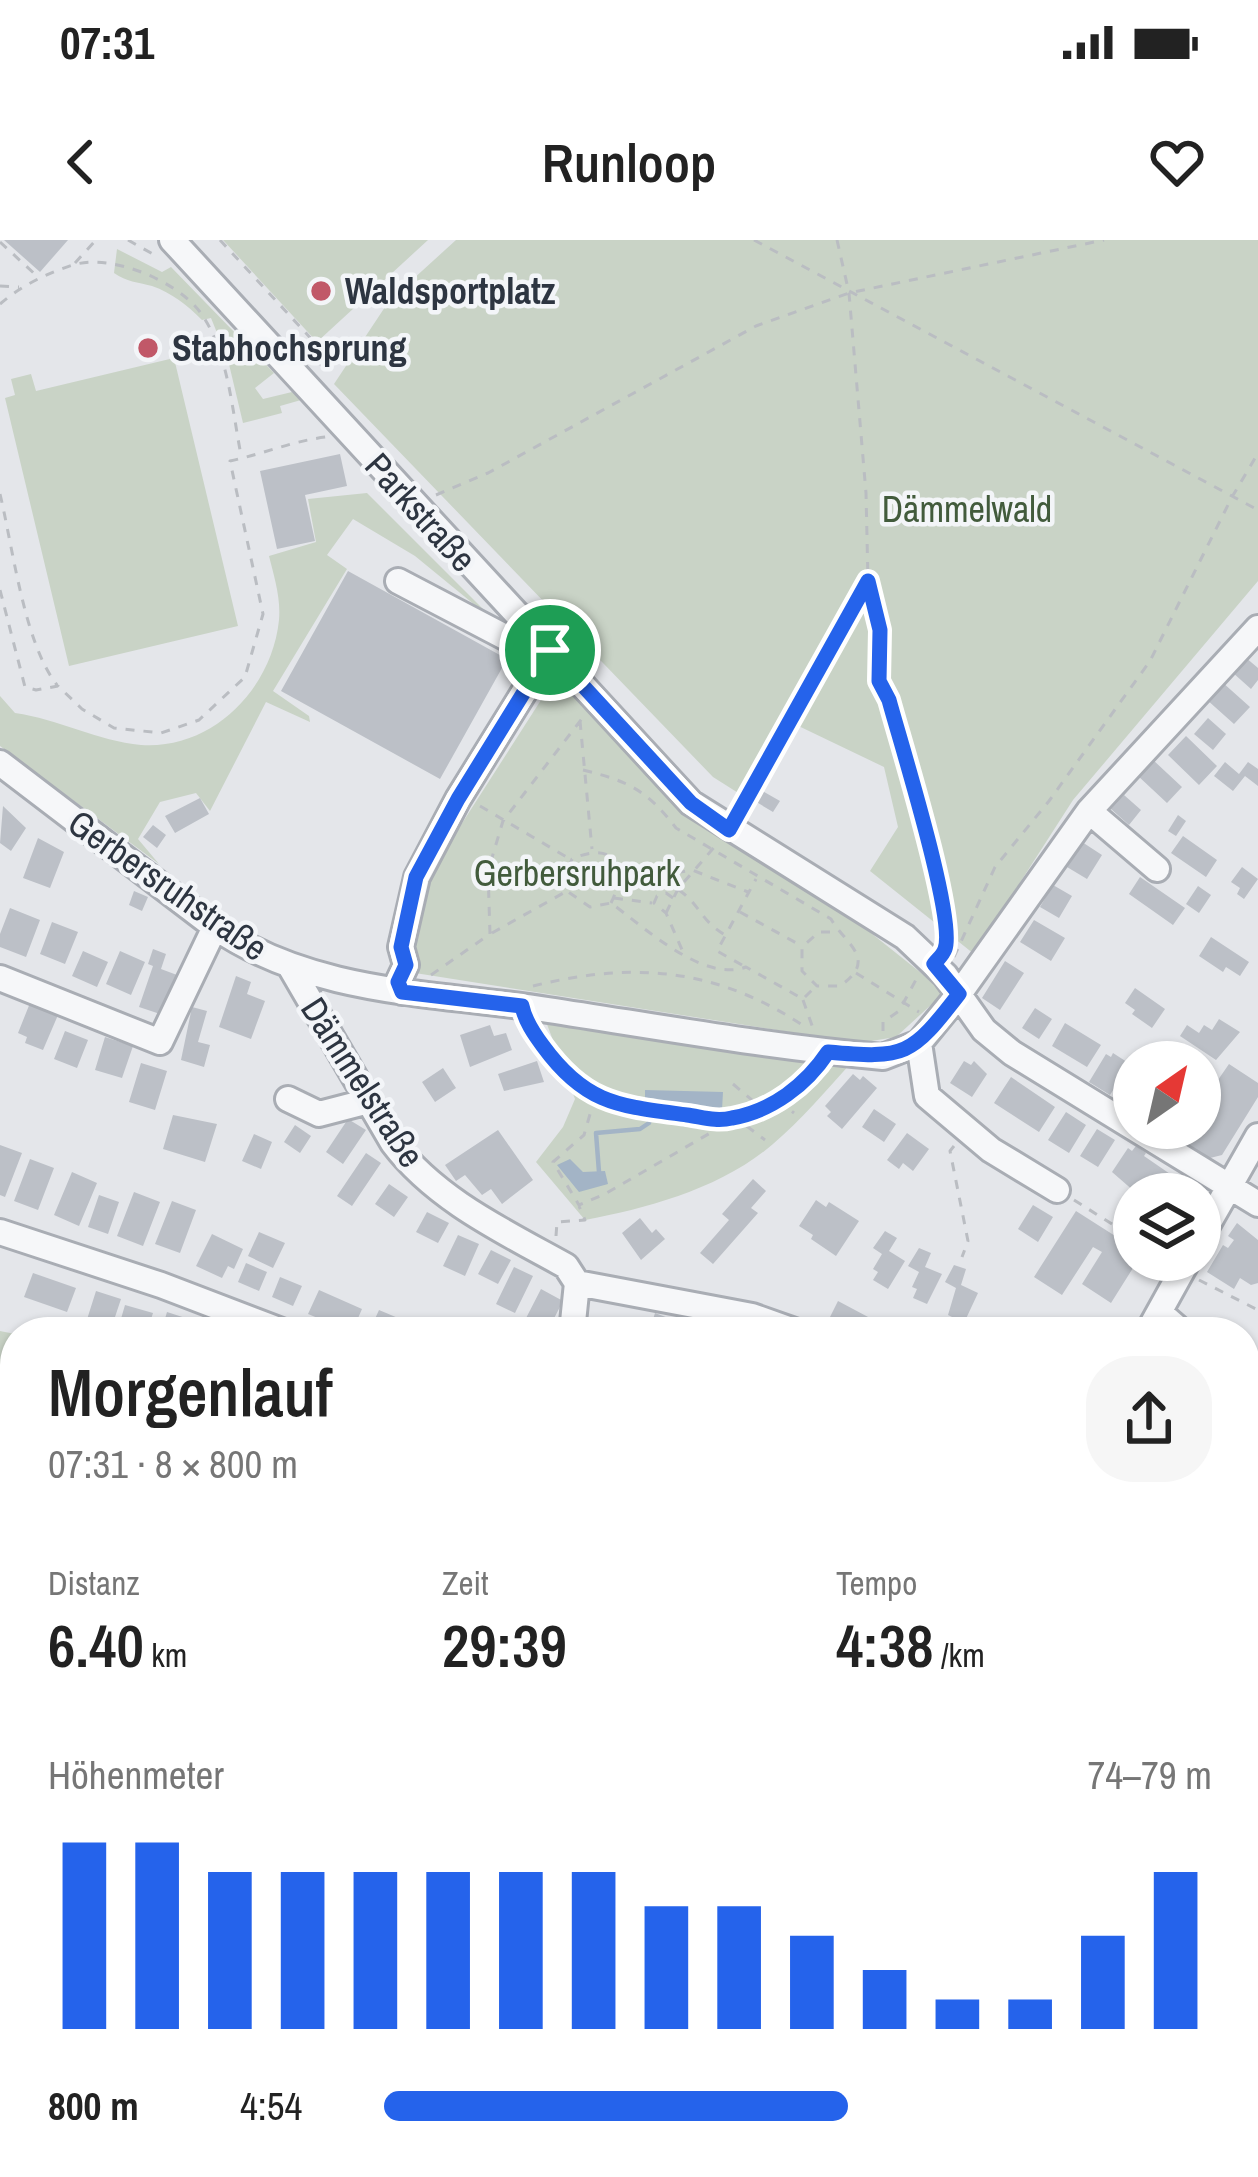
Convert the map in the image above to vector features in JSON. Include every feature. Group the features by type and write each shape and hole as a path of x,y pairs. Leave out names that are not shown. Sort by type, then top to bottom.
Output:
{"street":[{"name":"Parkstraße","path":"172,241 548,654 585,708 691,803 905,937 939,977"},
{"path":"398,581 548,654 416,877 401,947 406,965 398,982 402,992"},
{"name":"Gerbersruhstraße","path":"0,763 215,927 250,951 291,968 402,992 821,1042 884,1057 919,1043 939,977 1258,628"},
{"path":"1089,811 1157,869"},
{"path":"0,978 160,1042 215,927"},
{"name":"Dämmelstraße","path":"291,968 393,1143 425,1179 571,1274"},
{"path":"939,977 1012,1053 1113,1115"},
{"path":"919,1043 927,1096 965,1130 1057,1190"},
{"path":"288,1100 319,1114 369,1101"},
{"path":"1221,1200 1258,1136"},
{"path":"1168,1149 1258,1204"},
{"path":"0,1232 245,1317"},
{"path":"572,1317 571,1274 755,1317"},
{"path":"1156,1317 1176,1281"}],"path":[{"path":"74,265 96,240"},
{"path":"128,240 157,257 172,241"},
{"path":"220,240 328,357 314,370"},
{"path":"754,240 1258,510"},
{"path":"837,240 849,293 866,493 868,581 880,630 879,681 889,700 931,853 945,924 946,949 939,977"},
{"path":"412,506 488,473 756,326 849,293 1104,240"},
{"path":"0,242 40,278"},
{"path":"0,304 21,287 74,265 145,272 173,286 200,312 218,346 241,459"},
{"path":"0,286 21,287"},
{"path":"0,494 45,669 82,709 114,728 161,733 199,720 245,677 263,614 230,461 274,451 296,440 327,437 313,416 325,405"},
{"path":"884,1057 883,1022 939,977 995,867 1150,661 1258,453"},
{"path":"729,830 868,581"},
{"path":"0,590 26,687 58,686"},
{"path":"585,708 583,770 592,850"},
{"path":"490,934 488,871 502,821 585,708"},
{"path":"583,770 626,780 658,805 676,828 831,919 856,950 855,972 840,986 817,986 802,999"},
{"path":"475,803 572,860"},
{"path":"612,900 621,883 618,865 605,852 592,850 572,860 565,877 567,891 590,907 612,900 654,903 666,913 684,954"},
{"path":"666,913 678,889 712,850"},
{"path":"621,883 692,870 748,892"},
{"path":"579,1204 809,1080 821,1042 802,999 717,951 757,878"},
{"path":"678,889 695,901 704,922 725,935"},
{"path":"402,992 567,891"},
{"path":"654,903 666,893 673,898"},
{"path":"612,900 660,942 733,972 746,967"},
{"path":"738,911 802,946"},
{"path":"802,946 819,932 838,932"},
{"path":"802,946 802,971 817,986"},
{"path":"694,976 698,961"},
{"path":"765,1140 736,1118 713,1120 637,1111 596,1096 558,1066 507,992 559,980 650,971 694,976 769,1005 821,1042"},
{"path":"855,972 925,1016"},
{"path":"733,1084 760,1107"},
{"path":"571,1274 578,1254 556,1237 557,1222 585,1220 553,1162 584,1135 596,1096"},
{"path":"778,1100 794,1113"},
{"path":"962,1257 968,1241 950,1151 965,1130"},
{"path":"1057,1190 1113,1225"},
{"path":"1211,1281 1258,1310"}],"green space":[{"name":"Waldsportplatz","path":"223,240 428,240 317,342"},
{"name":"Dämmelwald","path":"456,240 1258,240 1258,581 1073,800 974,954 870,871 898,827 884,767 786,720 743,796 713,777 334,384 389,301"},
{"path":"117,249 162,272 171,267 274,373 255,388 263,399 292,392 301,400 280,406 282,413 243,423 228,360 211,318 202,320 166,292 114,273"},
{"path":"174,358 238,626 69,666 5,398 15,395 11,379 31,374 36,391"},
{"path":"367,493 498,624 415,556 353,519 327,555 347,569 273,691 309,716 310,722 266,702 210,811 196,793 160,802 138,839 159,864 0,746 0,696 15,713 141,745 167,744 214,726 251,691 274,645 279,604 269,556 316,542 308,499"},
{"name":"Gerbersruhpark","path":"557,675 686,811 832,902 945,992 896,1037 859,1043 396,970 427,878"},
{"path":"545,1019 851,1063 783,1135 731,1173 659,1202 585,1220 536,1162 563,1127 575,1099"}],"water":[{"path":"645,1090 723,1092 722,1110 645,1108"},
{"path":"570,1159 583,1172 605,1171 608,1184 579,1192 557,1165"}],"building":[{"path":"4,240 68,240 40,272"},
{"path":"348,340 356,348 341,363 332,354"},
{"path":"340,454 347,486 305,495 315,541 277,549 260,471"},
{"path":"348,571 507,659 440,779 281,691"},
{"path":"1245,657 1258,668 1258,680 1251,689 1232,672"},
{"path":"1222,682 1250,707 1234,724 1206,699"},
{"path":"1208,718 1226,734 1213,750 1194,734"},
{"path":"1186,736 1217,766 1199,785 1168,755"},
{"path":"1152,759 1182,787 1167,803 1137,775"},
{"path":"1225,762 1239,774 1248,762 1258,769 1258,786 1245,776 1233,791 1214,776"},
{"path":"759,789 780,801 773,812 753,800"},
{"path":"1124,795 1141,810 1129,825 1111,809"},
{"path":"200,798 209,814 175,833 165,816"},
{"path":"3,806 26,828 11,851 0,843"},
{"path":"1178,815 1186,821 1176,836 1168,831"},
{"path":"153,825 166,835 157,848 143,837"},
{"path":"1183,836 1217,860 1206,877 1171,853"},
{"path":"38,838 64,852 50,888 23,878"},
{"path":"1082,842 1102,855 1087,879 1067,867"},
{"path":"1242,867 1258,879 1244,899 1231,882"},
{"path":"1140,877 1185,908 1173,925 1129,894"},
{"path":"1053,885 1072,896 1059,918 1040,907"},
{"path":"1198,886 1211,895 1199,913 1186,904"},
{"path":"134,891 148,897 142,911 129,905"},
{"path":"10,908 40,920 26,957 0,947"},
{"path":"1034,920 1065,938 1051,961 1020,942"},
{"path":"52,922 78,932 65,964 40,954"},
{"path":"1211,937 1249,962 1240,976 1226,967 1223,972 1199,956"},
{"path":"153,949 166,954 161,969 177,975 163,1015 139,1007 153,966 148,964"},
{"path":"83,951 108,962 97,987 72,976"},
{"path":"120,951 145,962 131,995 106,984"},
{"path":"1005,961 1024,973 1000,1010 982,998"},
{"path":"236,976 251,982 247,994 265,1001 251,1039 219,1027"},
{"path":"1135,988 1165,1009 1152,1028 1125,1003"},
{"path":"30,1003 58,1015 43,1050 25,1043 27,1037 18,1033"},
{"path":"192,1007 207,1011 198,1042 210,1045 204,1067 181,1060"},
{"path":"1035,1008 1052,1019 1039,1039 1022,1028"},
{"path":"1219,1019 1240,1032 1221,1054 1221,1041 1188,1041 1180,1036 1187,1025 1199,1033 1204,1025 1212,1030"},
{"path":"1065,1023 1101,1045 1087,1067 1052,1046"},
{"path":"490,1025 494,1036 506,1033 512,1050 470,1067 460,1035"},
{"path":"65,1031 88,1040 77,1068 54,1059"},
{"path":"105,1037 133,1046 122,1078 95,1070"},
{"path":"1113,1053 1110,1095 1089,1082 1106,1054 1111,1057"},
{"path":"537,1061 544,1082 504,1091 498,1074"},
{"path":"964,1061 971,1065 974,1061 987,1074 972,1097 950,1083"},
{"path":"141,1063 167,1071 155,1110 129,1102"},
{"path":"1229,1064 1258,1083 1258,1097 1222,1155 1210,1158 1196,1149 1221,1149 1221,1076"},
{"path":"443,1068 456,1088 435,1102 422,1082"},
{"path":"853,1074 877,1088 842,1129 827,1116 831,1112 825,1106"},
{"path":"1011,1077 1055,1107 1039,1132 994,1103"},
{"path":"874,1109 896,1124 884,1142 862,1127"},
{"path":"1066,1112 1086,1125 1069,1153 1048,1140"},
{"path":"173,1115 217,1124 205,1162 163,1149"},
{"path":"348,1119 366,1130 343,1164 326,1152"},
{"path":"295,1125 311,1136 300,1153 284,1142"},
{"path":"1097,1129 1113,1139 1098,1167 1080,1156"},
{"path":"498,1130 533,1180 502,1204 491,1189 482,1195 465,1175 456,1181 445,1165"},
{"path":"907,1133 929,1149 913,1171 903,1163 899,1169 887,1160"},
{"path":"254,1134 272,1142 261,1169 242,1161"},
{"path":"0,1145 22,1153 5,1197 0,1195"},
{"path":"1127,1149 1140,1149 1169,1173 1112,1172"},
{"path":"366,1153 381,1163 352,1206 337,1196"},
{"path":"30,1159 54,1168 38,1210 14,1201"},
{"path":"72,1172 97,1183 79,1226 54,1215"},
{"path":"753,1179 766,1191 751,1208 758,1213 713,1264 700,1253 729,1220 722,1214"},
{"path":"389,1184 408,1197 394,1217 375,1204"},
{"path":"134,1192 160,1202 143,1246 117,1236"},
{"path":"99,1195 119,1202 108,1234 88,1227"},
{"path":"816,1200 826,1207 829,1202 859,1221 836,1256 799,1226"},
{"path":"172,1201 196,1210 180,1253 155,1244"},
{"path":"1033,1205 1053,1217 1038,1242 1018,1229"},
{"path":"1076,1211 1113,1235 1113,1281 1125,1281 1111,1303 1082,1284 1102,1252 1093,1247 1062,1295 1034,1277"},
{"path":"427,1212 449,1223 438,1243 416,1232"},
{"path":"640,1218 652,1233 656,1229 665,1239 641,1260 622,1233"},
{"path":"1237,1223 1258,1240 1258,1283 1251,1285 1240,1278 1234,1289 1221,1281 1221,1248 1234,1240 1228,1236"},
{"path":"885,1231 897,1238 889,1251 905,1261 888,1289 873,1280 882,1254 873,1248"},
{"path":"259,1232 285,1243 273,1268 248,1256"},
{"path":"212,1234 243,1249 234,1269 228,1266 222,1278 196,1266"},
{"path":"458,1235 479,1244 465,1276 443,1266"},
{"path":"919,1248 931,1253 925,1267 942,1274 927,1304 913,1298 919,1272 908,1266"},
{"path":"491,1250 511,1260 498,1284 478,1274"},
{"path":"246,1263 267,1272 259,1291 238,1282"},
{"path":"954,1265 966,1269 961,1285 978,1293 967,1317 948,1315 956,1288 945,1282"},
{"path":"514,1267 533,1276 515,1313 496,1304"},
{"path":"33,1273 76,1288 67,1312 24,1297"},
{"path":"280,1277 302,1286 293,1306 272,1297"},
{"path":"541,1289 563,1301 555,1317 527,1317"},
{"path":"319,1290 362,1309 359,1317 308,1314"},
{"path":"96,1291 121,1299 115,1317 88,1317"},
{"path":"838,1301 868,1317 830,1317"},
{"path":"125,1305 153,1313 152,1317 122,1317"}],"waterway":[{"path":"599,1172 596,1133 640,1129 650,1116"}],"place":[{"name":"Waldsportplatz","path":"321,291"},
{"name":"Stabhochsprung","path":"148,348"}],"route":[{"path":"868,581 880,630 879,681 889,700 931,853 945,924 946,949 934,964 959,994 919,1043 884,1057 828,1052 809,1080 778,1100 736,1118 713,1120 637,1111 596,1096 558,1066 524,1017 522,1006 402,992 398,982 406,965 401,947 416,877 550,650 691,803 729,830 868,581"}]}
